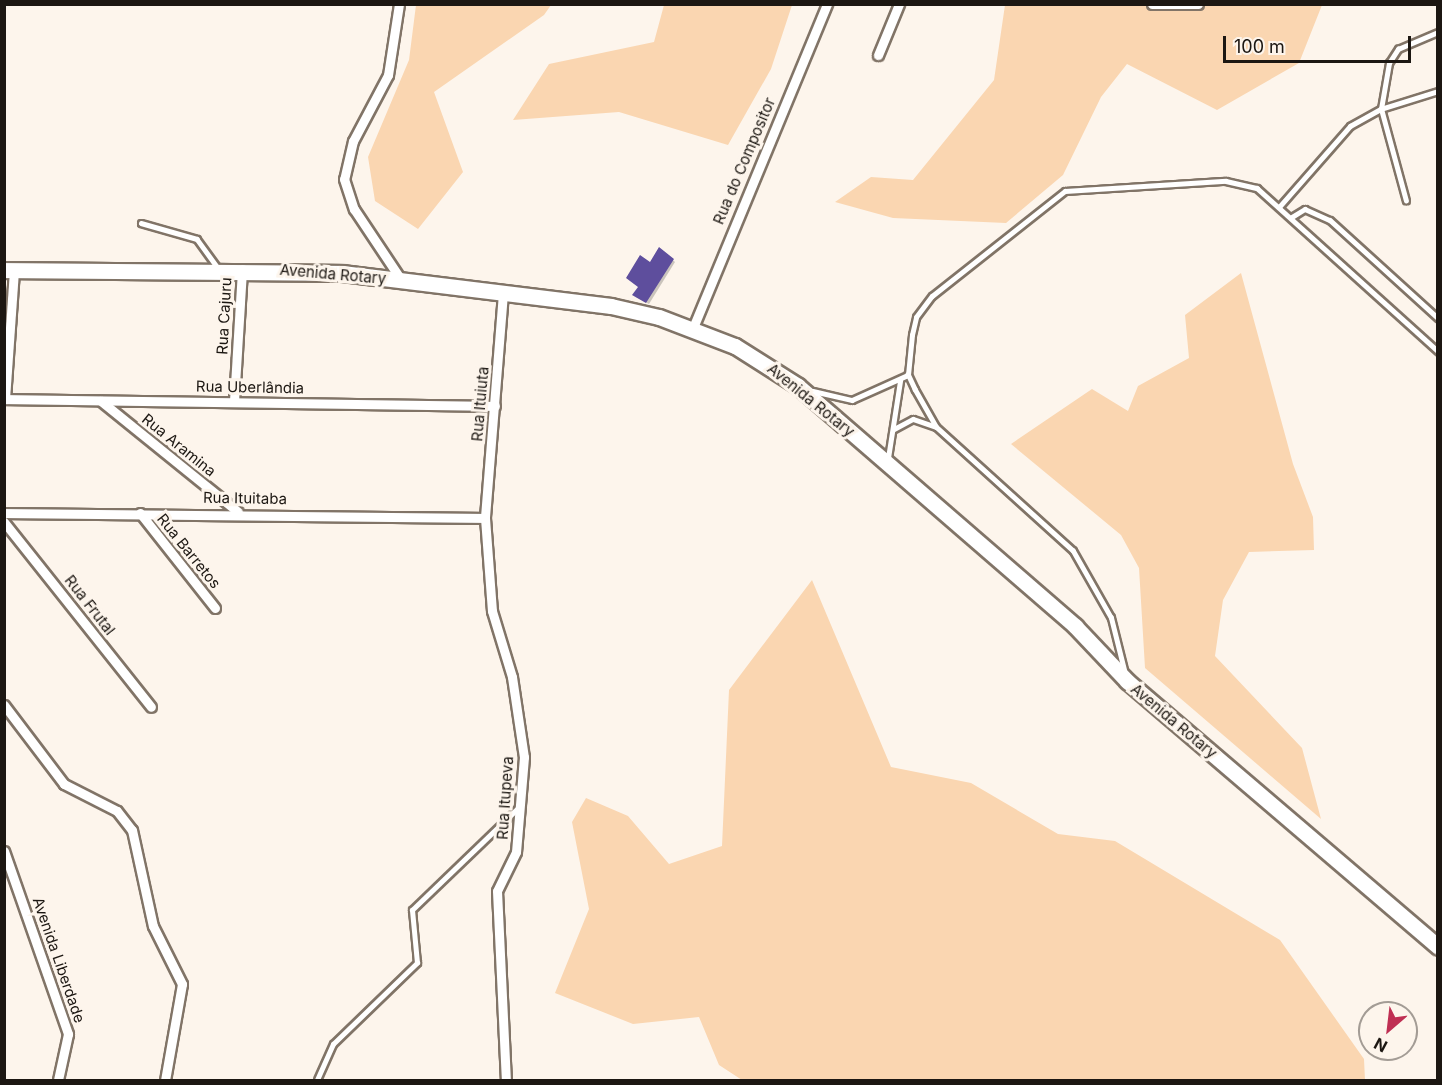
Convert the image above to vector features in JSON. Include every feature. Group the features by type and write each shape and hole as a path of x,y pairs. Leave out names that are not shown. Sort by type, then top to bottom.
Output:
{"main road":[{"name":"Avenida Rotary","path":"9,270 242,268 402,281 611,306 692,330 735,346 798,386 1075,626 1127,681 1437,947"}],"street":[{"path":"399,4 388,75 353,141 344,179 354,209 402,281"},
{"name":"Rua do Compositor","path":"692,330 826,4"},
{"path":"878,55 899,4"},
{"path":"1152,4 1174,6 1198,4"},
{"name":"Rua Cajuru","path":"234,401 242,268"},
{"path":"5,399 9,270"},
{"name":"Rua Ituiuta","path":"485,518 504,293"},
{"name":"Rua Uberlândia","path":"5,399 495,406"},
{"name":"Rua Aramina","path":"101,401 238,512"},
{"name":"Rua Ituitaba","path":"4,513 238,512 485,518"},
{"name":"Rua Barretos","path":"140,513 215,608"},
{"name":"Rua Itupeva","path":"485,518 492,611 522,733 522,804 516,852 497,891 506,1080"},
{"name":"Rua Frutal","path":"4,522 151,707"},
{"path":"4,705 64,784 117,811 132,831 153,926 182,984 165,1080"},
{"name":"Avenida Liberdade","path":"4,851 68,1034 58,1080"}],"lane":[{"path":"1406,201 1381,109 1389,63 1398,49 1437,32"},
{"path":"1280,206 1350,126 1381,109 1437,93"},
{"path":"1127,681 1111,618 1073,550 936,427 909,375 916,318 932,296 1065,191 1226,181 1257,188 1280,206 1437,351"},
{"path":"1292,217 1305,209 1330,220 1437,318"},
{"path":"141,223 197,239 218,268"},
{"path":"798,386 852,400 900,381 909,375"},
{"path":"887,464 900,381"},
{"path":"894,429 913,419 936,427"},
{"path":"317,1080 333,1044 417,963 412,910 522,804"}],"shaded area":[{"path":"416,5 551,5 544,15 434,92 463,172 418,229 375,201 368,157 409,60"},
{"path":"664,5 792,5 771,69 728,145 619,112 513,120 549,64 654,42"},
{"path":"1005,5 1322,5 1299,63 1217,110 1127,64 1101,97 1063,175 1006,223 893,218 835,202 871,177 913,180 994,80"},
{"path":"1241,273 1293,464 1313,517 1314,550 1249,552 1223,600 1215,656 1302,748 1321,819 1145,668 1139,568 1121,535 1011,444 1092,389 1128,411 1138,386 1189,358 1185,315"},
{"path":"812,580 891,767 971,783 1058,834 1115,841 1280,940 1358,1050 1358,1061 1364,1061 1365,1080 742,1080 719,1065 699,1017 633,1024 555,993 589,909 572,822 586,798 628,816 669,864 722,846 729,690"}],"building":[{"path":"659,247 674,259 646,303 632,295 638,287 626,278 640,255 650,262"}]}
